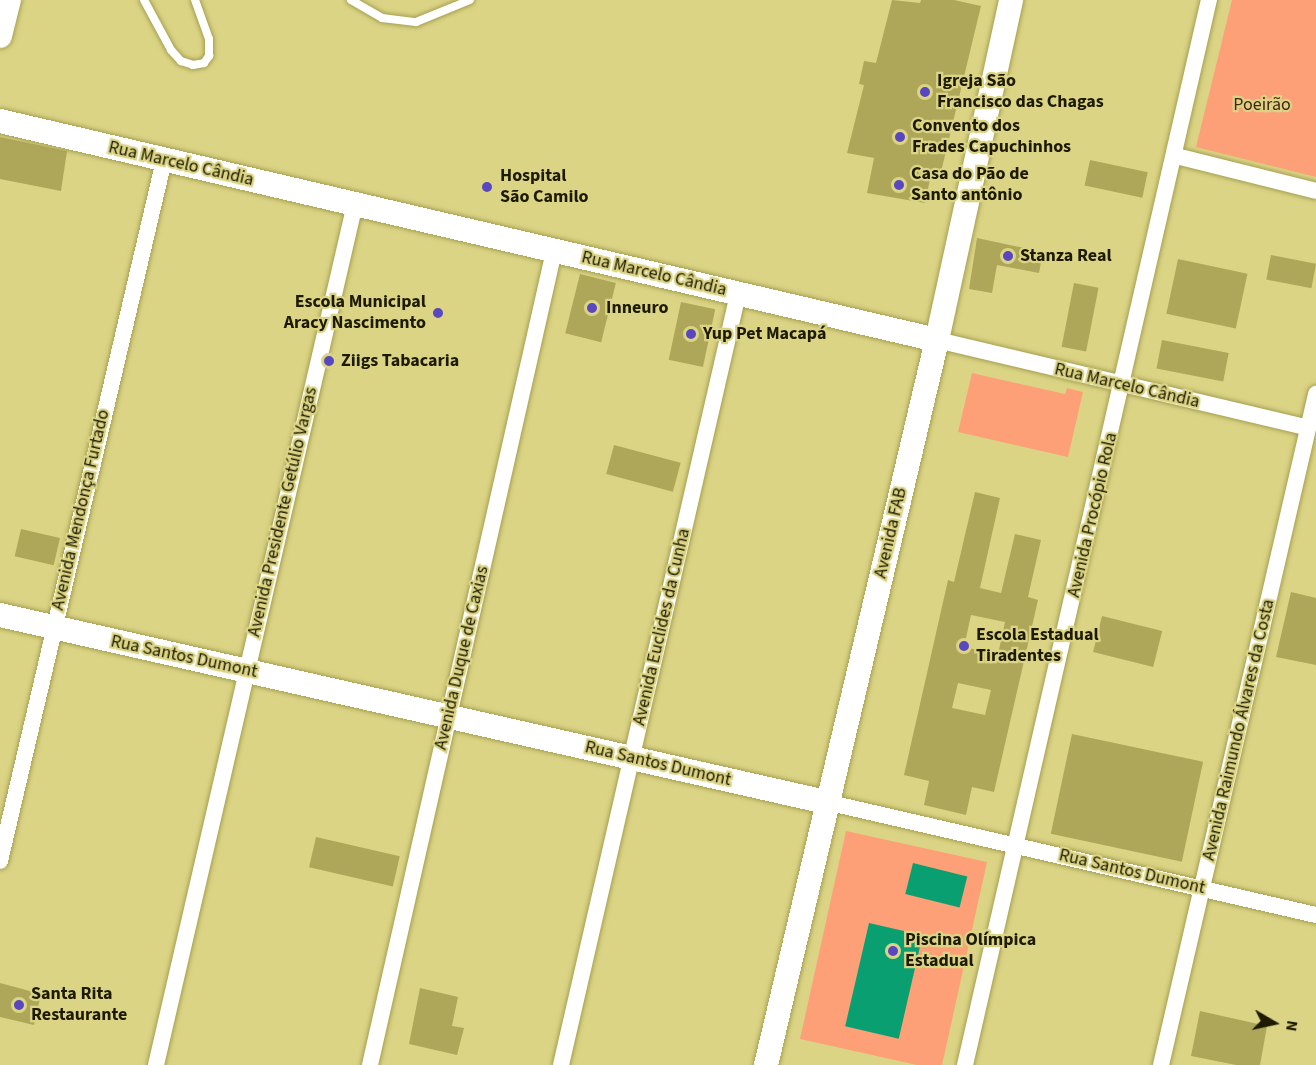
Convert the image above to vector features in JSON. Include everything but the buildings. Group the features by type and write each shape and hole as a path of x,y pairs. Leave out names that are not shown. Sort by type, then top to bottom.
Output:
{"main road":[{"path":"0,36 9,0"},
{"name":"Avenida FAB","path":"766,1065 826,802 937,340 1011,0"},
{"name":"Rua Marcelo Cândia","path":"0,121 937,340"},
{"name":"Rua Santos Dumont","path":"0,615 826,802"}],"street":[{"name":"Avenida Procópio Rola","path":"965,1065 1176,156 1209,0"},
{"path":"1176,156 1316,191"},
{"name":"Avenida Mendonça Furtado","path":"0,861 164,160"},
{"name":"Avenida Presidente Getúlio Vargas","path":"156,1065 355,204"},
{"name":"Avenida Duque de Caxias","path":"370,1065 554,251"},
{"name":"Avenida Euclides da Cunha","path":"561,1065 738,294"},
{"name":"Rua Marcelo Cândia","path":"937,340 1308,428"},
{"name":"Avenida Raimundo Álvares da Costa","path":"1161,1065 1316,394"},
{"name":"Rua Santos Dumont","path":"826,802 1203,887 1316,915"}],"lane":[{"path":"144,0 171,50 181,61 193,65 204,63 209,56 209,39 195,0"},
{"path":"351,0 382,18 416,22 470,0"}],"green space":[{"name":"Poeirão","path":"1232,0 1316,0 1316,177 1196,147"},
{"path":"972,373 1065,394 1067,388 1083,392 1068,457 958,432"},
{"name":"Piscina Olímpica Estadual","path":"846,831 987,862 942,1065 917,1065 800,1039"}],"shaded area":[{"path":"913,863 967,877 960,908 905,894"},
{"path":"869,923 923,935 899,1039 845,1026"}],"place":[{"name":"Igreja São Francisco das Chagas","path":"925,92"},
{"name":"Convento dos Frades Capuchinhos","path":"900,137"},
{"name":"Casa do Pão de Santo antônio","path":"899,185"},
{"name":"Hospital São Camilo","path":"487,187"},
{"name":"Stanza Real","path":"1008,256"},
{"name":"Inneuro","path":"592,308"},
{"name":"Escola Municipal Aracy Nascimento","path":"438,313"},
{"name":"Yup Pet Macapá","path":"691,334"},
{"name":"Ziigs Tabacaria","path":"329,361"},
{"name":"Escola Estadual Tiradentes","path":"964,646"},
{"name":"Piscina Olímpica Estadual","path":"893,951"},
{"name":"Santa Rita Restaurante","path":"19,1005"}]}
